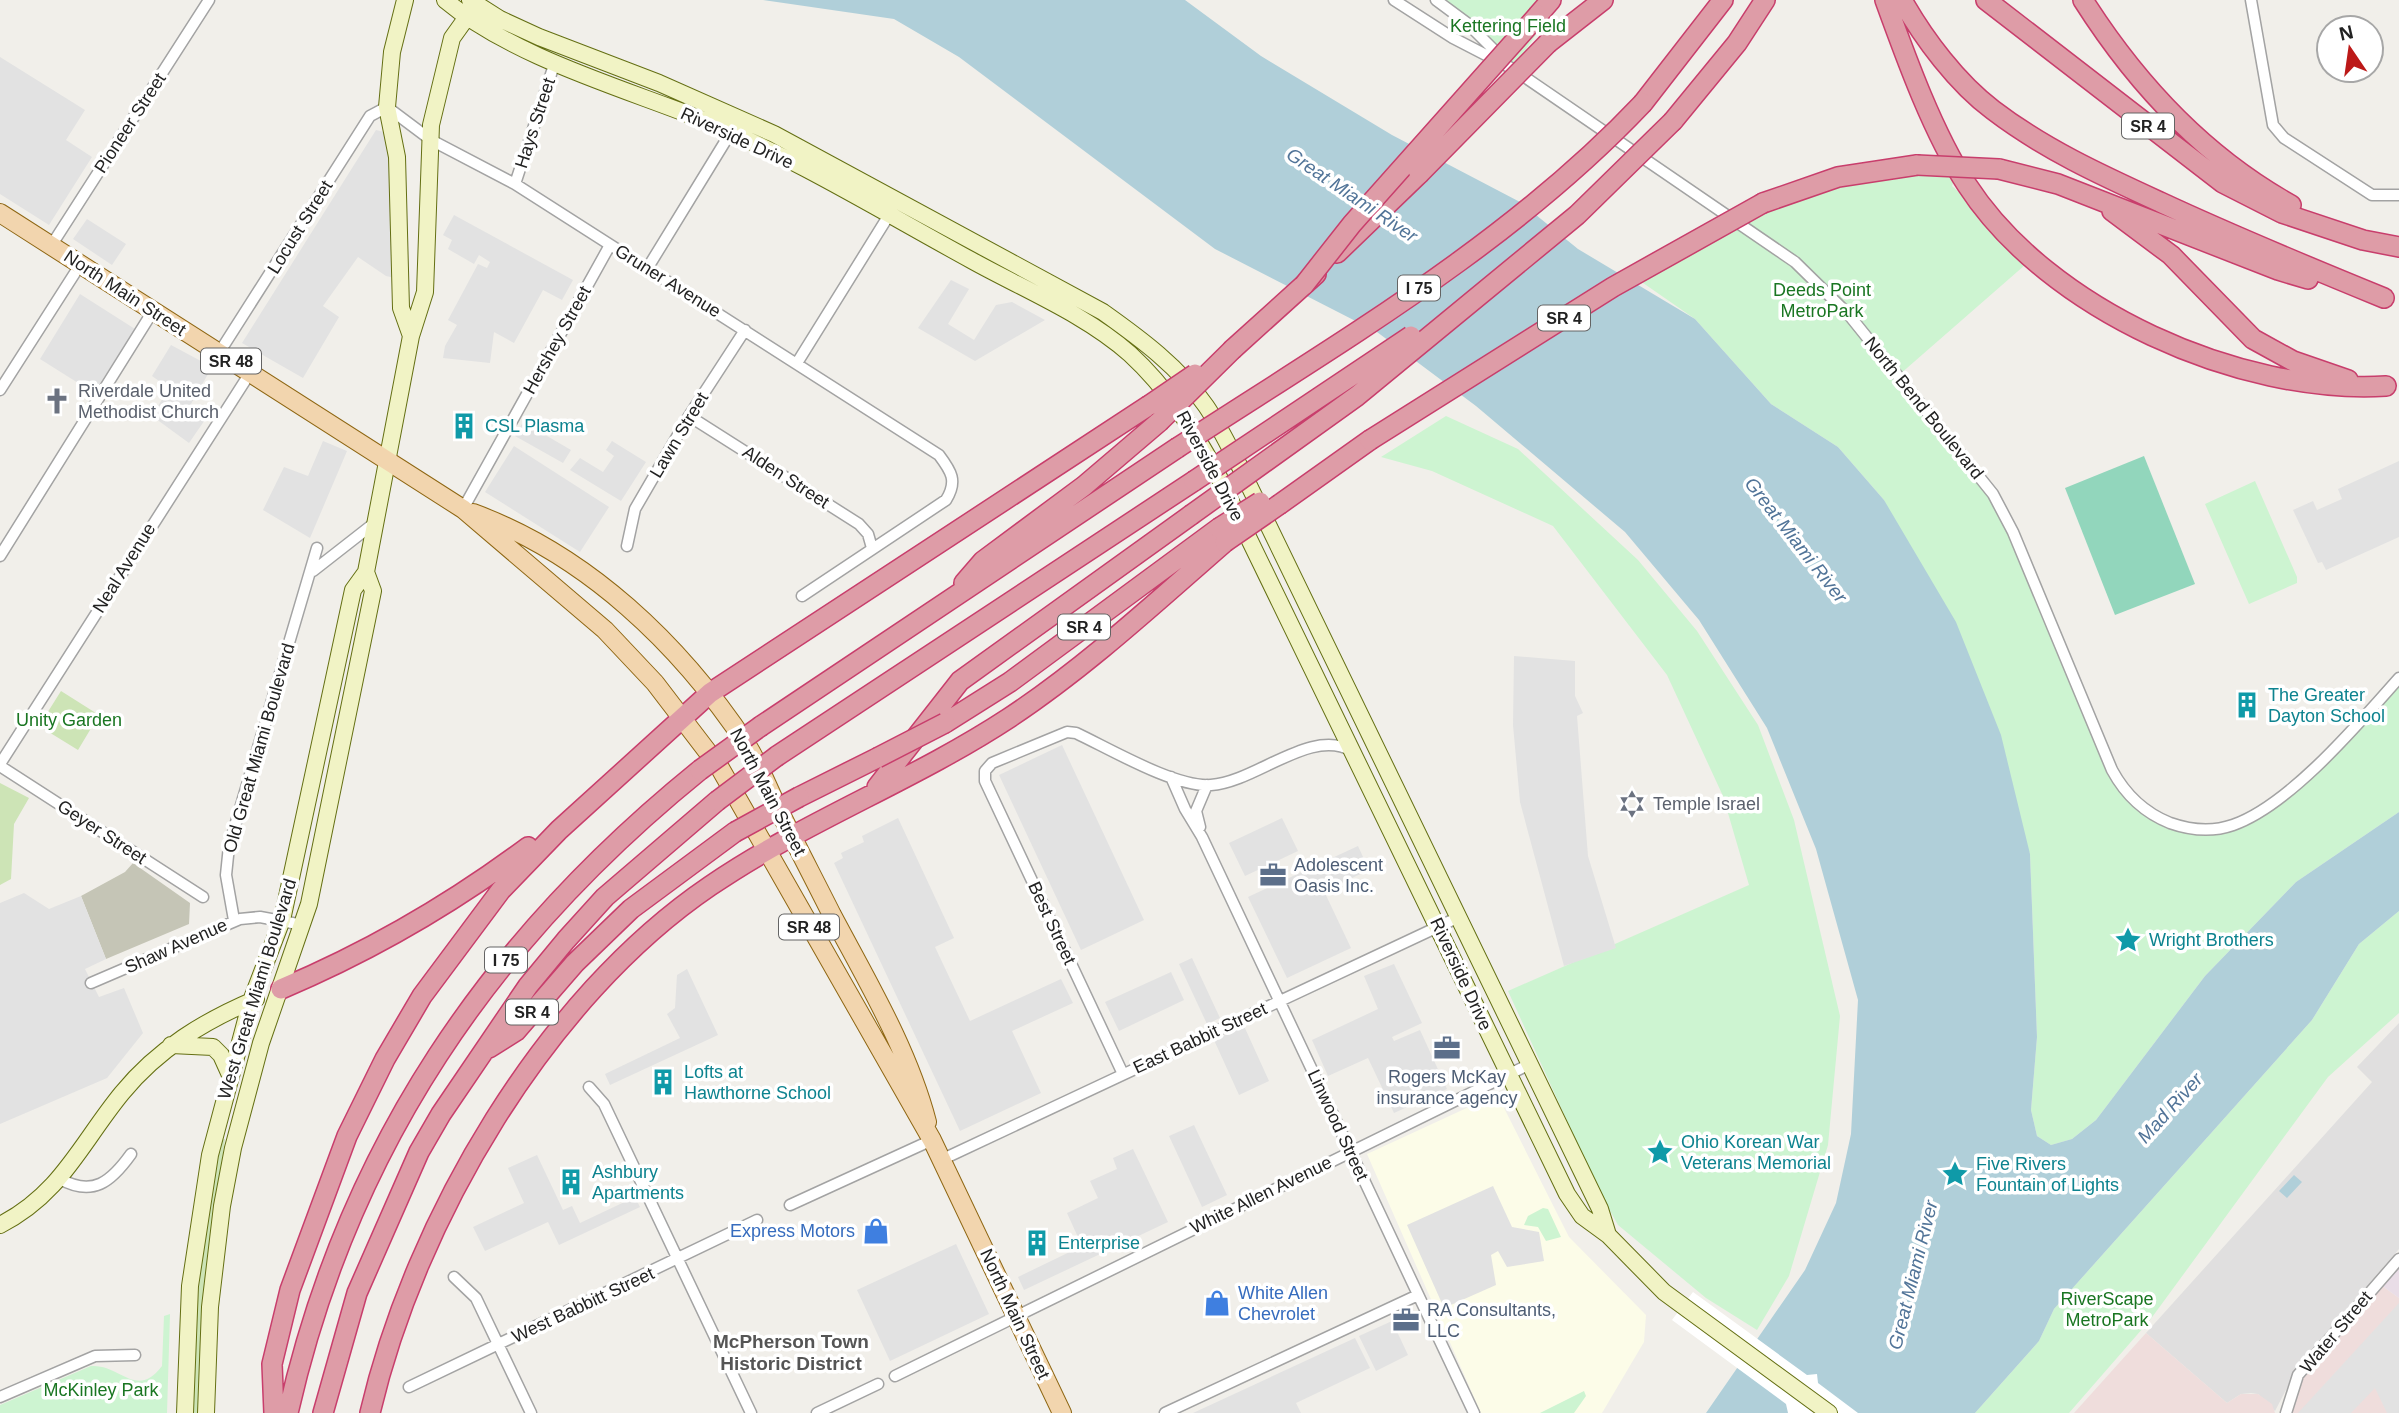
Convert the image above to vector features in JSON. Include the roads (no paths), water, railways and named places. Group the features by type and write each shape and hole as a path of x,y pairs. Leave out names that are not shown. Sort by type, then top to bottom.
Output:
{"highway":[{"path":"274,1413 272,1364 290,1290 331,1173 358,1111 399,1032 444,963 501,890 559,830 710,693 1153,414 1233,349 1304,285 1548,43 1603,0"},
{"name":"I 75","path":"288,1413 345,1230 381,1151 440,1050 515,948 580,876 627,831 700,770 761,726 1506,227 1578,167 1643,103 1723,0"},
{"name":"I 75","path":"323,1413 357,1293 419,1152 482,1052 528,986 606,897 717,800 777,756 1496,279 1608,188 1673,121 1737,43 1765,0"},
{"path":"1885,0 1921,90 1966,183 1990,215 2050,272 2128,322 2206,358 2308,384 2339,388 2393,386"},
{"path":"1902,0 1952,69 1990,109 2039,142 2089,170 2193,218 2392,299"},
{"name":"SR 4","path":"1986,0 2223,183 2282,213 2399,247"},
{"path":"2083,0 2142,81 2187,131 2229,167 2325,226"},
{"path":"1304,285 1352,224 1545,7"},
{"name":"SR 4","path":"482,1052 516,1031 575,963 631,909 735,832 945,723 1010,682 1277,499 1613,287 1763,203 1839,177 1917,165 1999,169 2058,184 2278,270 2392,299"},
{"path":"2091,196 2171,255 2241,328 2270,350 2317,371 2393,386"},
{"path":"863,799 884,781 960,681 1357,396 1496,279"},
{"path":"952,597 983,561 1084,486 1153,414"},
{"path":"370,1413 431,1237 495,1121 544,1047 616,961 710,886 765,851 974,741 1047,692 1222,535"},
{"path":"281,989 364,953 402,932 542,837 559,830"}],"main road":[{"path":"405,0 392,52 387,107 397,157 401,308 411,336"},
{"name":"Riverside Drive","path":"445,0 467,17 512,44 731,132 1091,326 1127,352 1170,396 1189,421 1217,473 1439,925 1567,1194 1582,1216 1608,1235 1648,1277 1829,1413"},
{"name":"Riverside Drive","path":"470,0 500,19 539,37 670,88 797,146 1103,312 1167,360 1206,407 1240,467 1600,1209 1608,1235"},
{"name":"West Great Miami Boulevard","path":"185,1413 189,1299 197,1225 215,1130 251,1001 282,920 353,590 366,572 390,460 411,336 420,315 428,270 431,125 450,47 457,28 467,17"},
{"name":"North Main Street","path":"0,213 463,509 605,630 655,683 720,768 932,1140 1062,1413"},
{"name":"North Main Street","path":"463,509 501,523 561,556 611,592 670,646 710,693 748,747 879,1006 920,1094 932,1140"},
{"name":"West Great Miami Boulevard","path":"206,1413 210,1307 224,1193 252,1072 303,925 373,591 366,572"},
{"path":"0,1225 36,1202 60,1179 123,1091 171,1045 198,1027 281,989"},
{"path":"171,1045 212,1047 221,1055 230,1076"}],"street":[{"name":"Pioneer Street","path":"51,246 209,0"},
{"name":"North Bend Boulevard","path":"1394,0 1453,38 1513,69 1753,231 1795,262 1829,293 1960,450 1993,495 2013,532 2112,770 2135,800 2156,818 2187,827 2212,829 2234,825 2248,818 2307,775 2348,736 2399,678"},
{"name":"North Bend Boulevard","path":"1436,0 1466,23 1513,69"},
{"path":"2251,0 2269,116 2281,134 2372,195 2399,195"},
{"name":"Hays Street","path":"515,184 555,62"},
{"name":"Gruner Avenue","path":"387,107 431,140 515,184 932,449 953,474 954,487 946,500 872,548"},
{"name":"Locust Street","path":"219,354 370,116 387,107"},
{"path":"647,269 731,132"},
{"path":"797,363 889,215"},
{"name":"Hershey Street","path":"463,509 610,245"},
{"path":"0,390 80,265"},
{"path":"0,556 153,311"},
{"name":"Lawn Street","path":"627,546 635,509 689,416 745,330"},
{"name":"Neal Avenue","path":"0,765 250,373"},
{"name":"Alden Street","path":"689,416 859,524 868,534 872,548"},
{"path":"309,576 321,562 377,521"},
{"name":"Old Great Miami Boulevard","path":"234,920 226,874 229,846 317,548"},
{"path":"802,596 872,548"},
{"name":"Best Street","path":"1124,1074 985,781 985,771 992,763 1067,732 1076,733 1171,777"},
{"path":"1171,777 1207,785 1240,780 1323,744 1341,745 1352,752"},
{"name":"Geyer Street","path":"0,765 203,897"},
{"name":"Linwood Street","path":"1171,777 1280,1000 1474,1413"},
{"name":"Linwood Street","path":"1202,837 1196,811 1207,785"},
{"name":"Shaw Avenue","path":"92,982 234,920 251,916 303,925"},
{"name":"East Babbit Street","path":"941,1160 1459,917"},
{"name":"White Allen Avenue","path":"895,1376 1528,1065"},
{"path":"589,1087 604,1104 751,1413"},
{"path":"790,1205 932,1140"},
{"path":"60,1179 73,1186 90,1187 111,1177 131,1154"},
{"name":"West Babbitt Street","path":"409,1387 757,1220"},
{"name":"Water Street","path":"2286,1413 2298,1375 2399,1259"},
{"path":"454,1277 476,1298 531,1413"},
{"path":"1165,1413 1418,1295"},
{"path":"0,1396 95,1356 135,1355"},
{"path":"817,1413 878,1384"}],"water":[{"path":"763,0 1185,0 1261,56 1392,135 1520,202 1578,249 1695,319 1771,404 1838,447 1884,500 1956,622 2001,735 2030,854 2037,1037 2031,1110 2037,1136 2051,1145 2072,1139 2096,1120 2205,976 2296,882 2399,812 2399,911 2359,944 2312,1020 2054,1309 2039,1341 1975,1413 1706,1413 1805,1270 1836,1203 1851,1134 1858,1000 1816,849 1767,728 1699,620 1625,532 1476,406 1377,332 1215,249 959,57 894,19"},
{"path":"2294,1175 2302,1182 2287,1198 2279,1191"}],"place":[{"name":"Riverdale United Methodist Church","path":"57,401"},
{"name":"CSL Plasma","path":"464,426"},
{"name":"The Greater Dayton School","path":"2247,705"},
{"name":"Temple Israel","path":"1632,804"},
{"name":"Adolescent Oasis Inc.","path":"1273,875"},
{"name":"Wright Brothers","path":"2128,940"},
{"name":"Rogers McKay insurance agency","path":"1447,1048"},
{"name":"Lofts at Hawthorne School","path":"663,1082"},
{"name":"Ohio Korean War Veterans Memorial","path":"1660,1152"},
{"name":"Five Rivers Fountain of Lights","path":"1955,1174"},
{"name":"Ashbury Apartments","path":"571,1182"},
{"name":"Express Motors","path":"876,1231"},
{"name":"Enterprise","path":"1037,1243"},
{"name":"White Allen Chevrolet","path":"1217,1303"},
{"name":"RA Consultants, LLC","path":"1406,1320"}],"district":[{"name":"McPherson Town Historic District","path":"791,1352"}],"park label":[{"name":"Kettering Field","path":"1508,26"},
{"name":"Deeds Point MetroPark","path":"1822,300"},
{"name":"Unity Garden","path":"69,720"},
{"name":"RiverScape MetroPark","path":"2107,1309"},
{"name":"McKinley Park","path":"101,1390"}],"water label":[{"name":"Great Miami River","path":"1352,195"},
{"name":"Great Miami River","path":"1796,540"},
{"name":"Mad River","path":"2170,1108"},
{"name":"Great Miami River","path":"1913,1275"}]}
